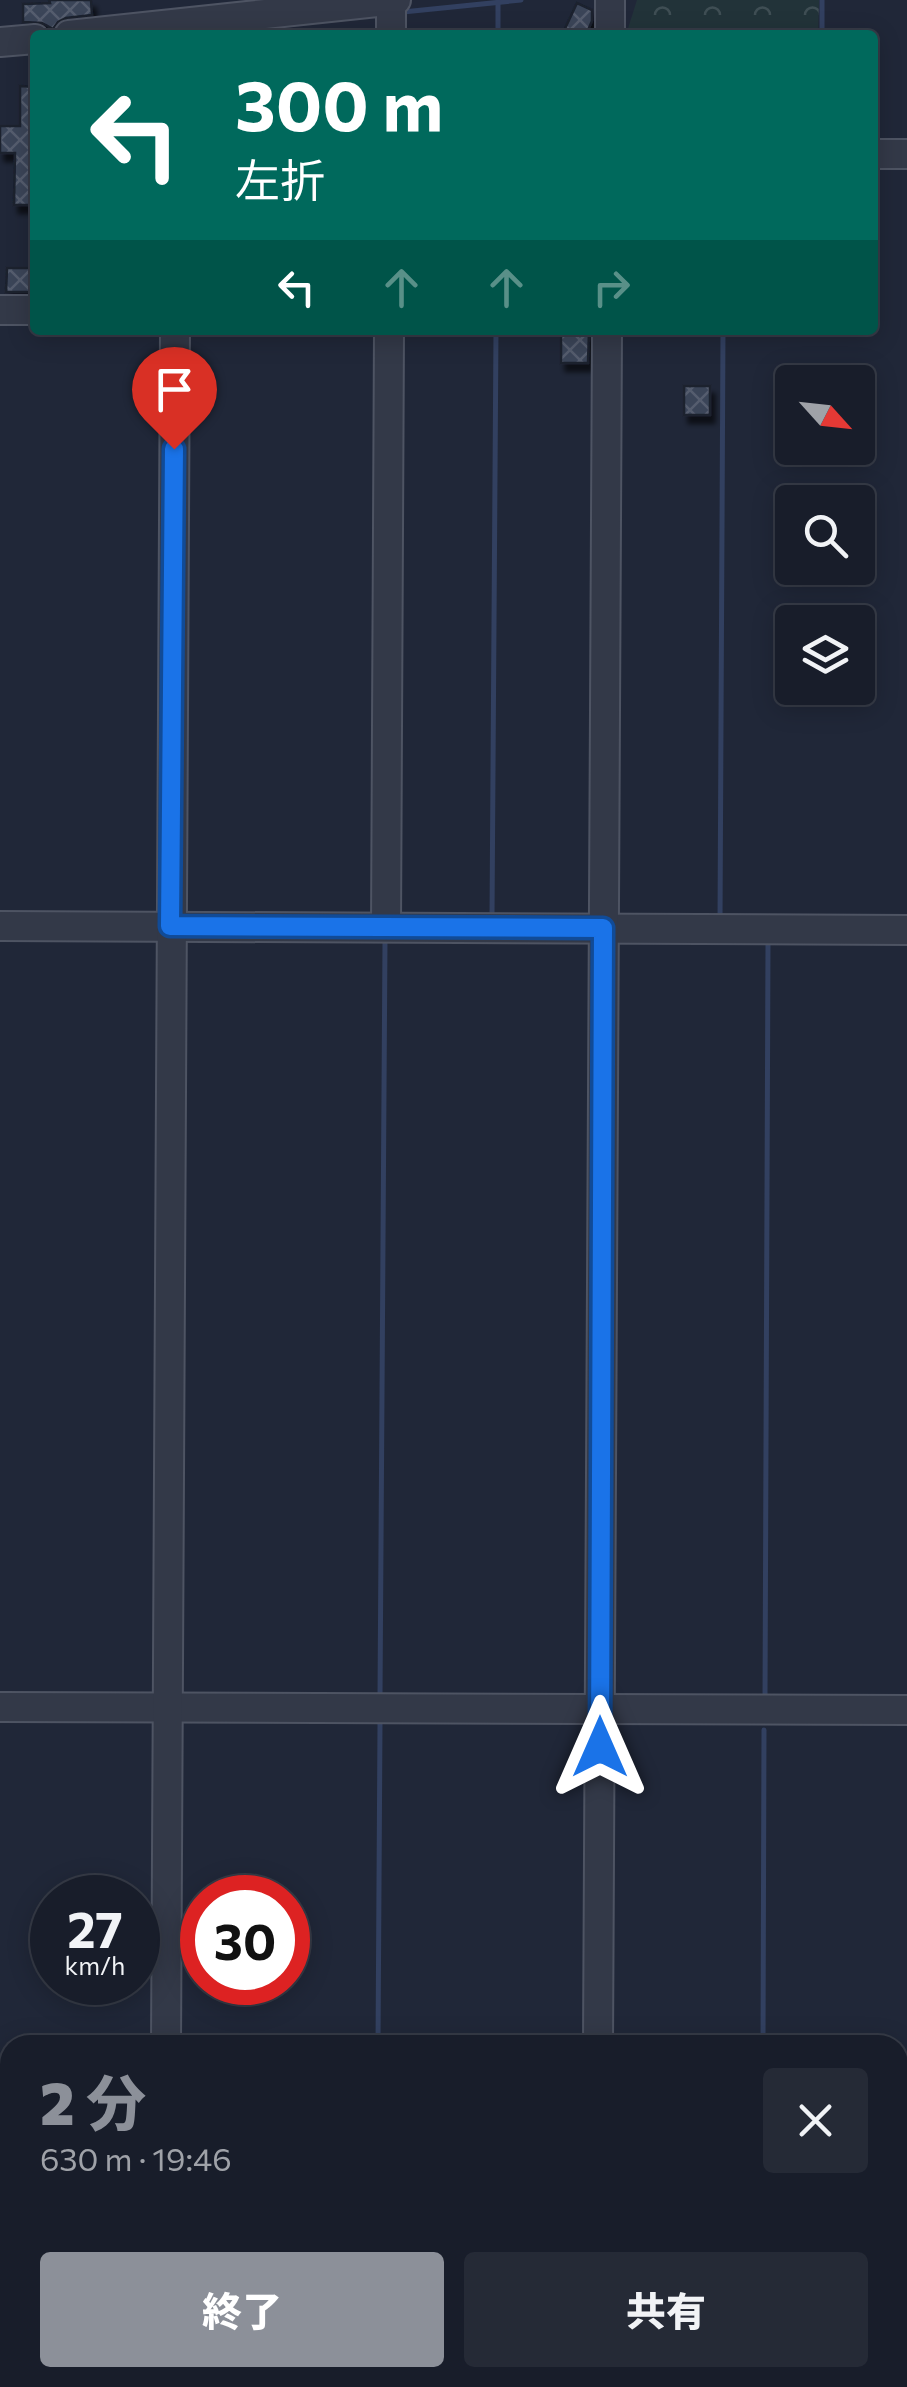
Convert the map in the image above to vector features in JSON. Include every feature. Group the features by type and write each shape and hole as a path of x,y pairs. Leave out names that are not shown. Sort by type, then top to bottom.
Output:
{"street":[{"path":"172,29 394,0 391,30"},
{"path":"610,0 610,30"},
{"path":"0,42 30,39"},
{"path":"878,154 907,154"},
{"path":"0,310 30,310"},
{"path":"166,2035 175,335"},
{"path":"386,927 389,335"},
{"path":"598,2035 608,335"},
{"path":"0,926 907,930"},
{"path":"0,1707 907,1710"}],"green space":[{"path":"637,0 819,0 818,30 628,30"}],"building":[{"path":"49,0 91,0 92,15 66,18 53,29 42,23 23,22 23,4 50,3"},
{"path":"577,3 592,10 588,30 564,30"},
{"path":"20,86 30,87 30,205 14,205 15,153 0,153 0,126 20,126"},
{"path":"7,268 30,268 30,292 6,292"},
{"path":"561,335 589,335 588,363 561,363"},
{"path":"684,386 710,386 710,415 684,415"}],"waterway":[{"path":"403,12 521,0"},
{"path":"822,0 822,30"},
{"path":"498,2 498,30"},
{"path":"279,24 279,30"},
{"path":"492,917 496,335"},
{"path":"720,922 723,335"},
{"path":"380,1696 385,941"},
{"path":"765,1698 768,943"},
{"path":"378,2035 380,1724"},
{"path":"763,2035 764,1730"}],"route":[{"path":"174,449 170,926 603,928 600,1747"}]}
